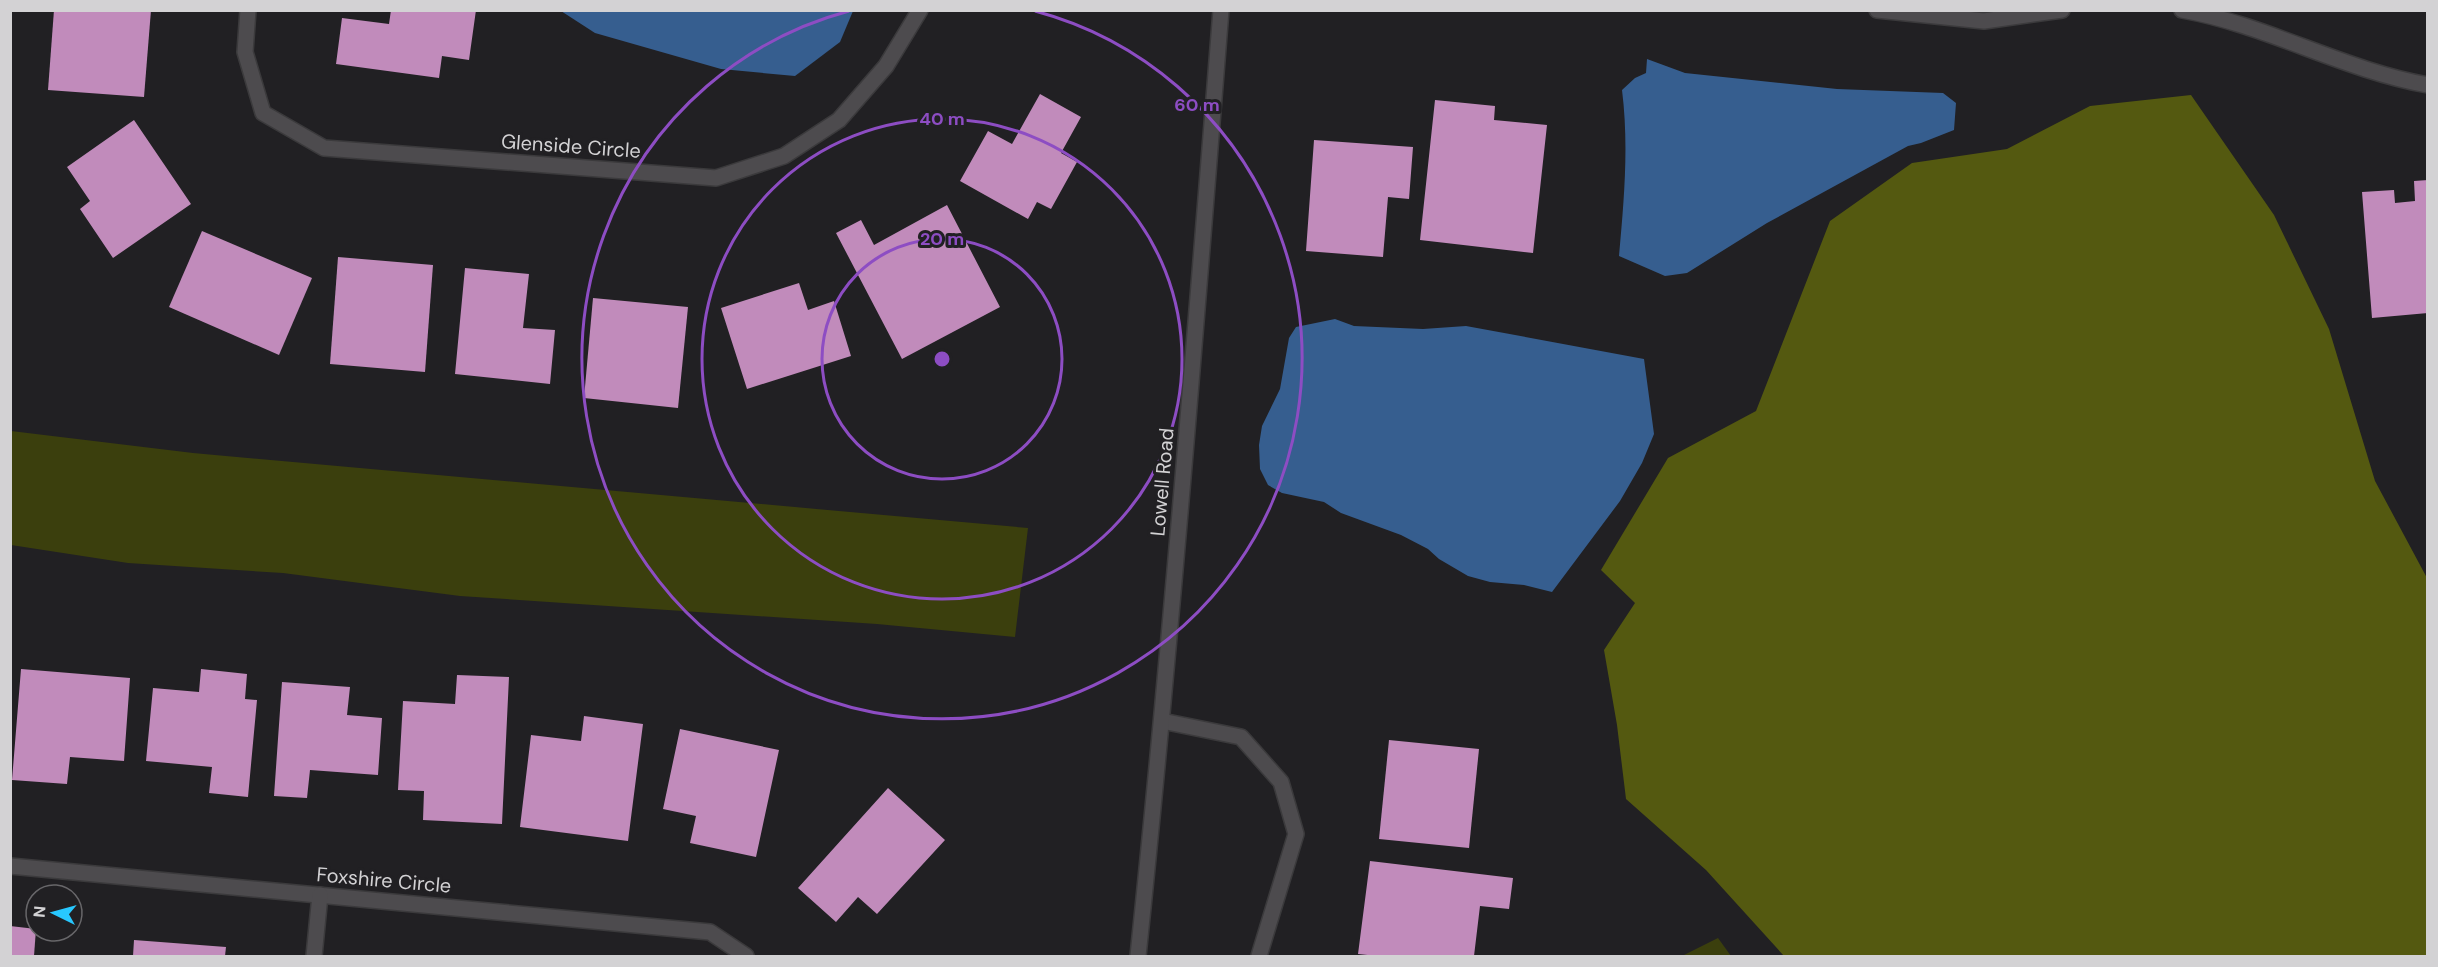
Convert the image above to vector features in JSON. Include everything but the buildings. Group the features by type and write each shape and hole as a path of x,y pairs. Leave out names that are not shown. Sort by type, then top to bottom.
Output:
{"street":[{"name":"Glenside Circle","path":"248,10 245,52 263,112 324,148 716,178 784,156 839,120 886,66 920,10"},
{"name":"Lowell Road","path":"1138,957 1190,412 1221,10"},
{"path":"1877,10 1984,21 2062,10"},
{"path":"2182,10 2212,16 2256,30 2390,79 2427,86"},
{"path":"1162,721 1241,737 1281,782 1296,834 1259,957"},
{"name":"Foxshire Circle","path":"10,866 710,932 746,957"},
{"path":"314,957 320,895"}],"green space":[{"path":"2191,95 2274,215 2329,329 2375,481 2427,578 2427,956 1784,956 1706,870 1626,799 1617,725 1604,650 1635,603 1601,570 1668,458 1756,411 1830,221 1912,163 2007,149 2090,106"},
{"path":"11,431 193,453 1028,528 1015,637 877,624 460,596 283,573 128,563 11,545"},
{"path":"1718,938 1731,956 1682,956"}],"water":[{"path":"561,11 853,11 840,42 795,76 721,69 595,33"},
{"path":"1647,59 1685,73 1837,89 1943,93 1956,103 1954,130 1908,146 1767,223 1687,273 1665,276 1619,256 1625,152 1622,90 1635,78 1646,73"},
{"path":"1335,319 1354,326 1423,329 1466,326 1644,359 1654,434 1642,463 1620,501 1552,592 1468,576 1439,559 1428,549 1401,535 1341,513 1324,502 1282,493 1268,485 1260,469 1259,445 1262,426 1280,389 1289,338 1296,327"}]}
